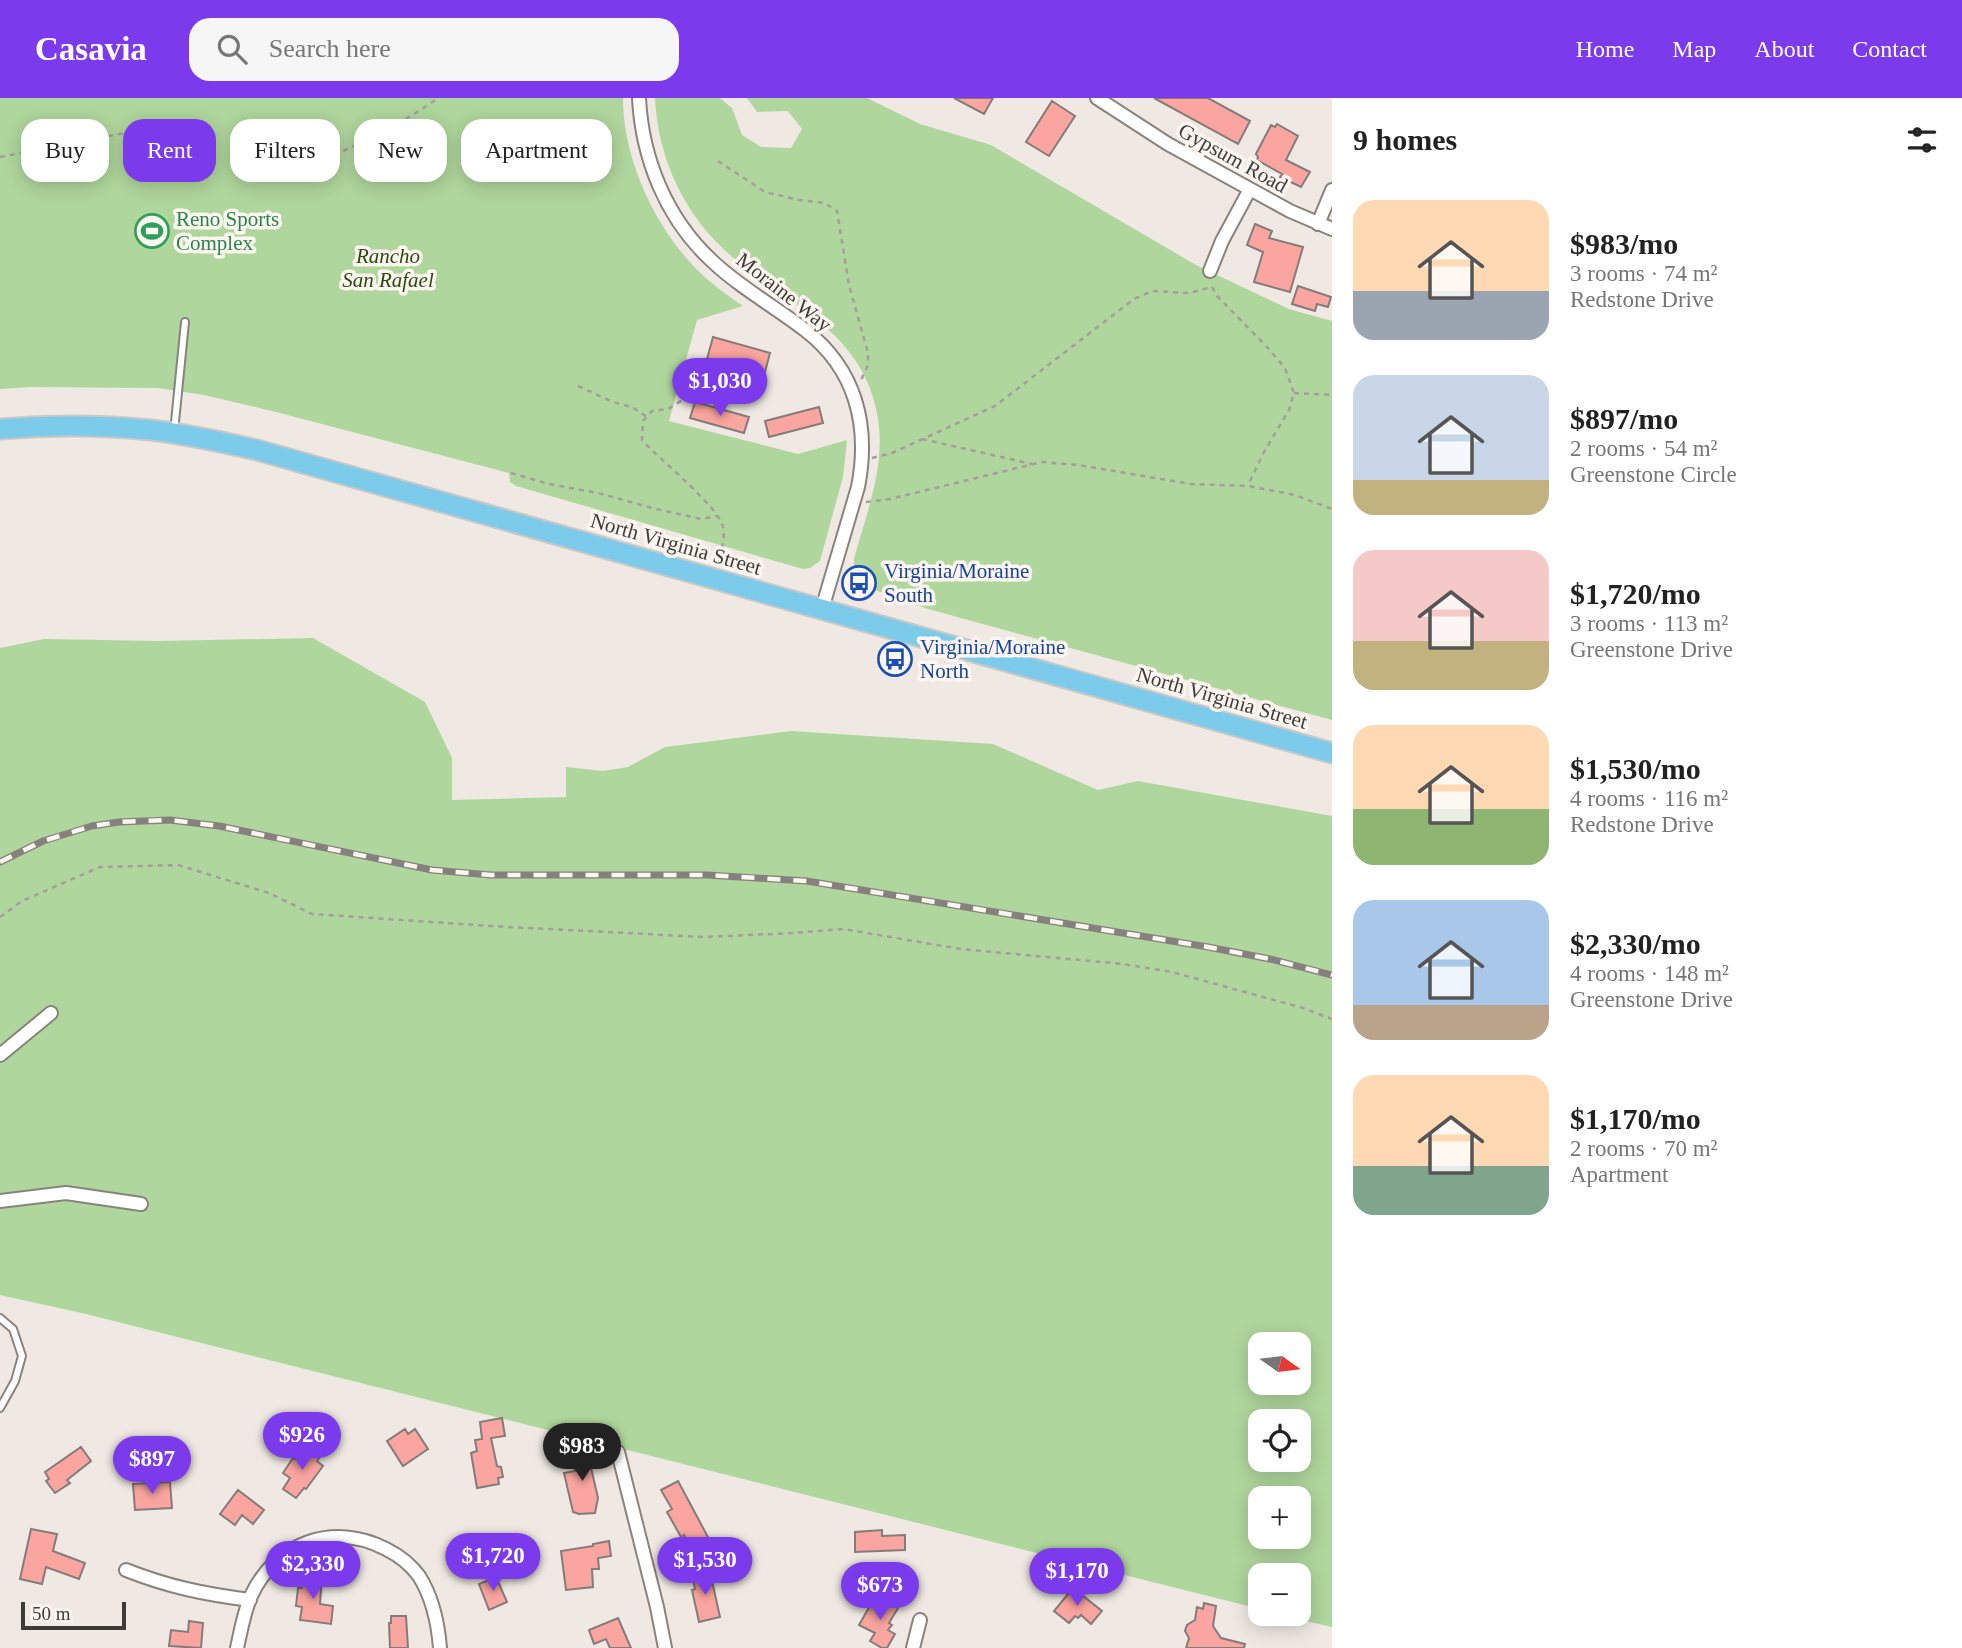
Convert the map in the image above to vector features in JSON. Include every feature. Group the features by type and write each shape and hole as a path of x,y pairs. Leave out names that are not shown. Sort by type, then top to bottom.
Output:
{"main road":[{"name":"North Virginia Street","path":"0,429 40,426 117,427 219,442 284,457 1332,753"}],"street":[{"name":"Moraine Way","path":"639,98 652,170 676,217 709,259 820,343 849,384 862,425 860,478 822,609"},
{"name":"Gypsum Road","path":"1097,98 1168,144 1290,211 1332,229"},
{"path":"1210,271 1222,241 1251,189"},
{"path":"1318,224 1332,190"},
{"path":"0,1055 51,1013"},
{"path":"0,1201 66,1193 141,1204"},
{"path":"618,1452 665,1648"},
{"path":"237,1648 243,1618 262,1577 278,1560 296,1547 333,1535 374,1542 395,1553 418,1575 429,1595 436,1618 440,1648"},
{"path":"126,1570 178,1588 250,1600"},
{"path":"914,1648 920,1620"}],"lane":[{"path":"173,434 185,322"},
{"path":"0,1318 13,1329 22,1356 15,1381 0,1408"}],"path":[{"path":"340,151 383,133 438,98"},
{"path":"0,157 123,133"},
{"path":"718,161 765,192 825,203 837,211 843,259 868,353 868,365 862,379 849,384"},
{"path":"1210,271 1209,279 1217,296 1285,368 1294,393 1289,410 1248,486"},
{"path":"862,458 892,453 995,406 1134,299 1152,291 1189,293 1212,287"},
{"path":"703,382 693,386 684,399 667,409 652,411 643,421 642,440 712,506 723,526 723,539 713,578"},
{"path":"578,386 613,402 632,407 647,417"},
{"path":"1294,393 1332,396"},
{"path":"922,439 1033,465"},
{"path":"853,504 890,499 1042,462 1078,465 1191,484 1248,486 1295,495 1332,509"},
{"path":"511,473 701,519 717,516"},
{"path":"0,917 22,901 100,867 178,865 269,893 313,914 704,937 843,929 961,949 1123,964 1172,972 1303,1008 1332,1019"}],"green space":[{"name":"Rancho San Rafael","path":"0,98 623,98 629,148 647,197 660,221 690,262 708,280 743,306 697,320 669,421 798,454 847,440 843,477 820,561 803,569 516,486 510,482 509,473 204,395 158,388 0,389"},
{"path":"655,98 720,98 732,108 742,135 761,147 791,148 802,129 788,111 757,112 747,98 867,98 920,124 991,145 1196,265 1289,309 1332,321 1332,720 932,610 882,593 859,580 855,573 854,559 870,505 879,450 877,413 869,385 857,362 841,342 822,324 736,260 703,227 678,188 669,167 657,122"},
{"path":"313,638 425,702 452,758 452,800 566,797 566,767 603,771 628,767 665,747 791,731 993,744 1098,790 1138,781 1332,816 1332,1627 1311,1622 1311,1563 1248,1563 1248,1606 86,1314 0,1295 0,648 44,639 158,641"}],"building":[{"path":"954,98 993,98 984,114"},
{"path":"1154,98 1208,98 1250,121 1238,144"},
{"path":"1052,101 1075,116 1049,156 1026,142"},
{"path":"1277,124 1298,136 1286,160 1310,172 1301,187 1280,177 1282,174 1257,160 1256,154 1271,125 1275,127"},
{"path":"1255,224 1272,231 1269,238 1303,247 1290,292 1254,282 1263,252 1247,245"},
{"path":"1298,286 1331,297 1328,307 1317,304 1315,311 1292,304"},
{"path":"713,337 770,353 764,376 707,359"},
{"path":"695,402 749,417 744,433 690,418"},
{"path":"819,407 823,423 769,437 765,421"},
{"path":"502,1418 505,1436 491,1438 497,1466 501,1467 503,1477 498,1478 499,1484 477,1488 471,1453 477,1451 475,1440 482,1439 480,1422"},
{"path":"405,1429 408,1434 415,1429 428,1449 403,1466 387,1441"},
{"path":"305,1446 320,1457 317,1461 323,1466 296,1498 283,1489 290,1478 283,1473"},
{"path":"586,1446 598,1498 595,1513 579,1514 573,1512 564,1473 575,1471 570,1449"},
{"path":"81,1447 91,1461 67,1480 70,1483 55,1493 46,1481 49,1479 45,1472"},
{"path":"678,1481 709,1539 691,1548 684,1535 681,1537 667,1512 672,1509 661,1490"},
{"path":"170,1482 172,1508 135,1510 133,1484"},
{"path":"238,1490 264,1510 253,1524 242,1515 235,1525 220,1514"},
{"path":"31,1529 57,1534 53,1551 85,1563 79,1579 46,1567 42,1584 20,1579"},
{"path":"882,1530 882,1536 905,1535 905,1550 855,1552 855,1532"},
{"path":"609,1541 611,1556 598,1558 599,1569 592,1569 593,1587 566,1590 561,1551"},
{"path":"710,1572 720,1617 699,1622 692,1590 695,1589 692,1575"},
{"path":"304,1573 322,1575 320,1604 333,1606 331,1624 300,1620 302,1607 296,1606 298,1588 302,1588"},
{"path":"496,1577 507,1602 489,1610 479,1584"},
{"path":"1073,1588 1102,1611 1091,1624 1081,1615 1078,1618 1075,1616 1069,1623 1054,1611"},
{"path":"876,1595 898,1608 889,1623 892,1625 888,1630 895,1634 887,1648 870,1641 875,1633 859,1625"},
{"path":"1204,1603 1216,1606 1213,1626 1221,1638 1245,1644 1244,1648 1186,1648 1189,1638 1185,1631 1187,1625 1195,1620 1197,1607 1203,1609"},
{"path":"391,1616 406,1616 408,1648 390,1648"},
{"path":"618,1618 631,1648 610,1648 606,1639 594,1644 589,1630"},
{"path":"189,1621 203,1623 201,1648 169,1646 171,1630 188,1632"}],"railway":[{"path":"0,862 43,841 92,826 170,820 219,826 432,870 491,875 707,875 807,881 1208,947 1332,975"}],"place":[{"name":"Reno Sports Complex","path":"152,231"},
{"name":"Virginia/Moraine South","path":"859,583"},
{"name":"Virginia/Moraine North","path":"895,659"}]}
